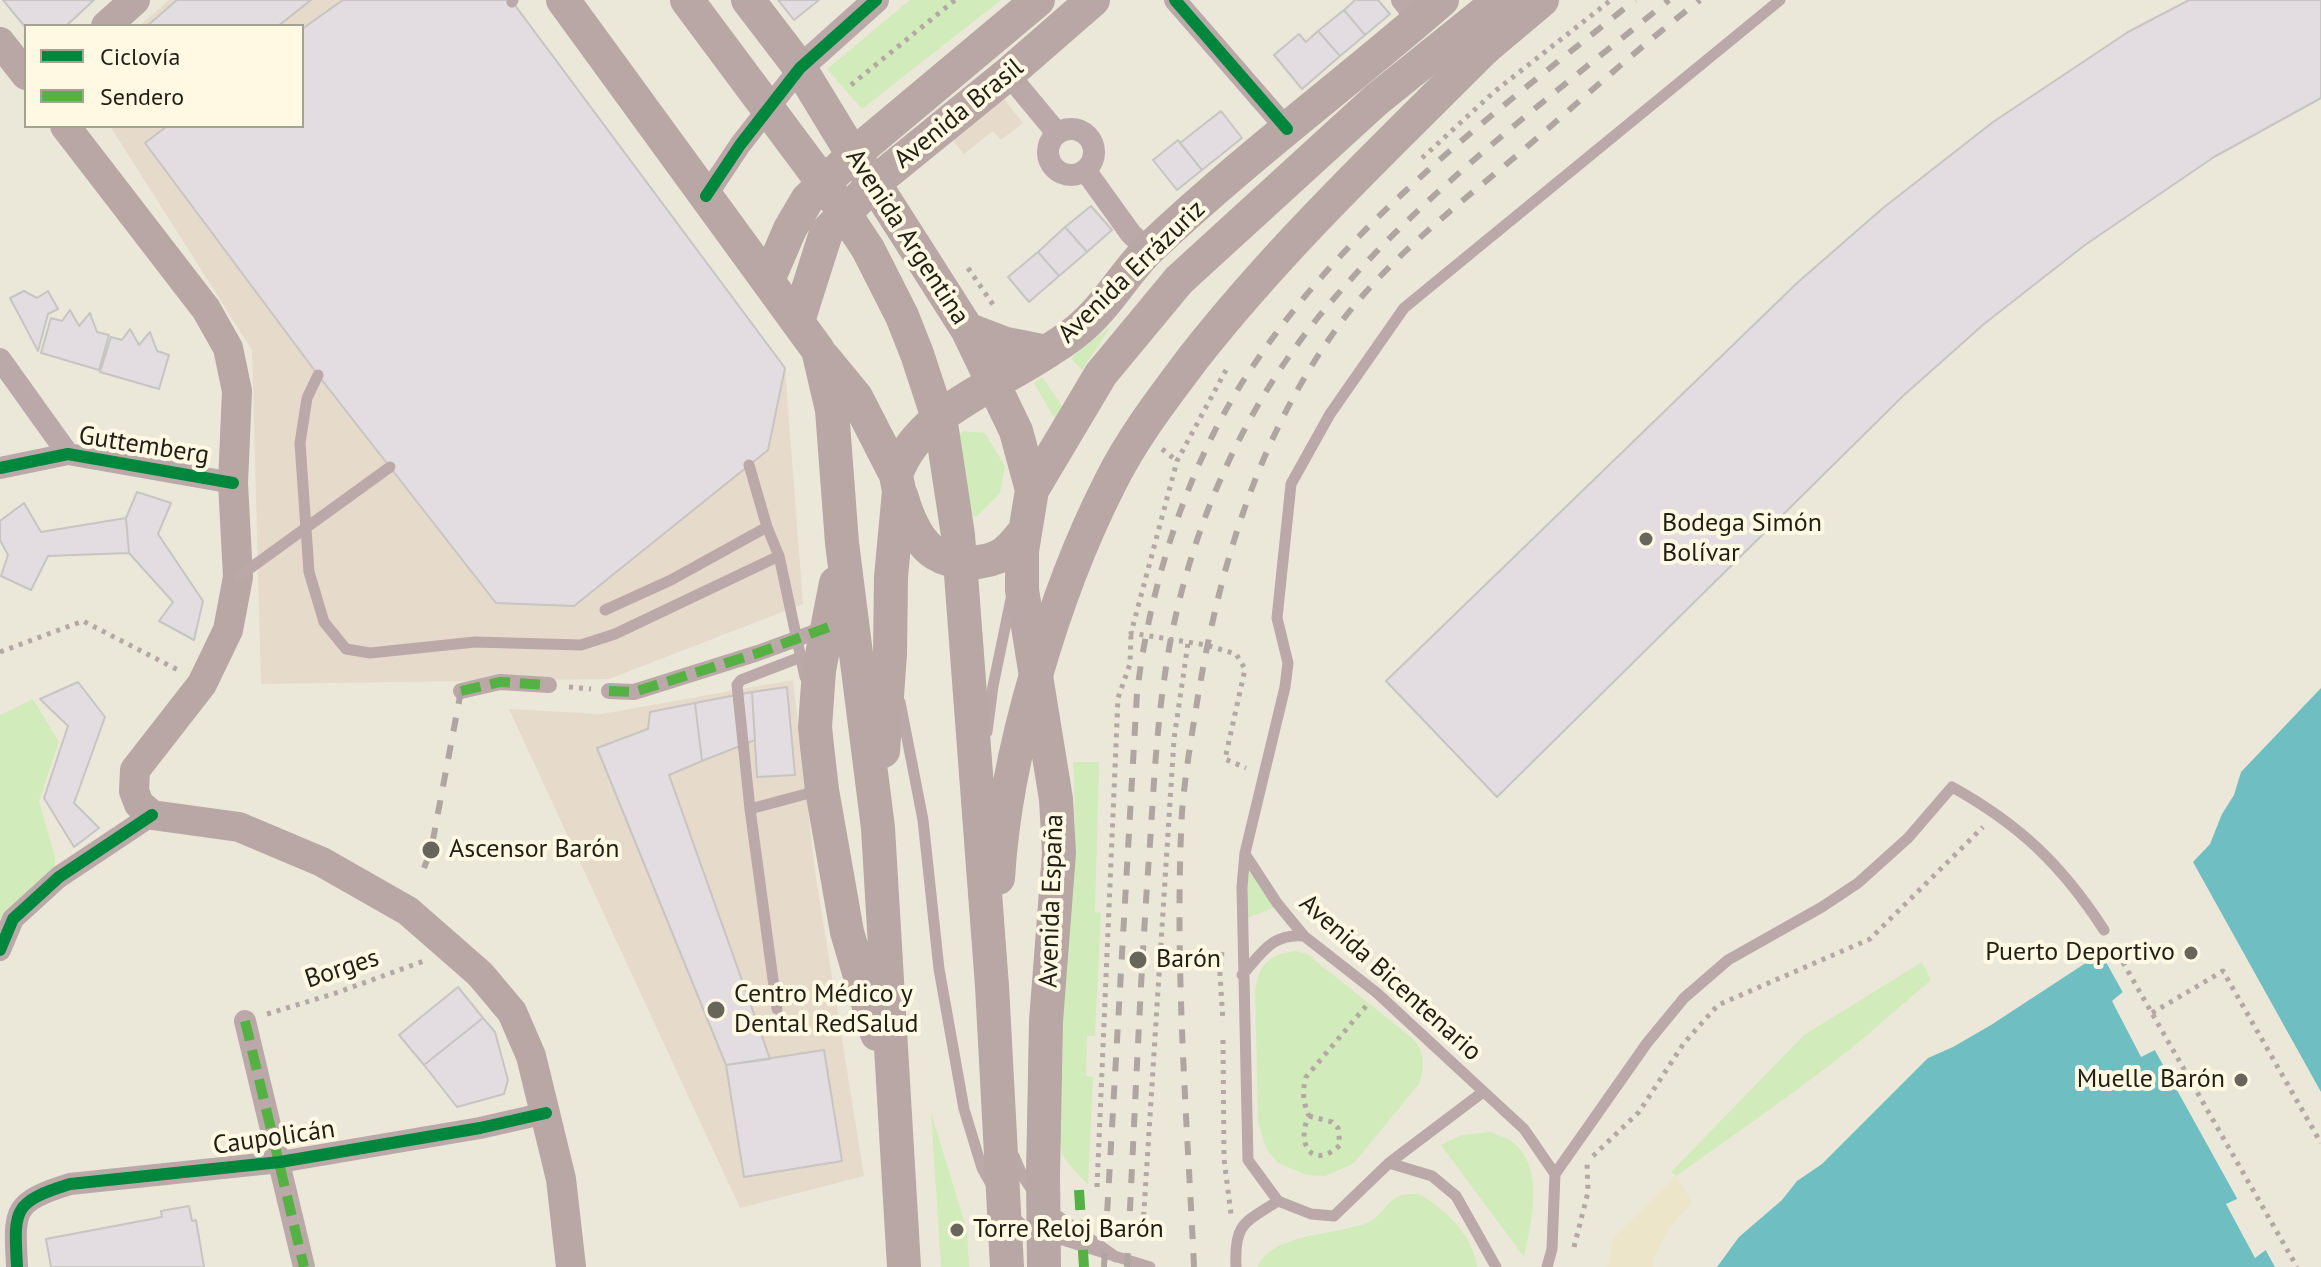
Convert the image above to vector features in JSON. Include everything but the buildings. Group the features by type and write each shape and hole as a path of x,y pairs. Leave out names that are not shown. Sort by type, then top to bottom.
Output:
{"main road":[{"path":"108,24 135,0"},
{"path":"563,0 818,350 856,397 898,483 916,531 937,555 954,561 1001,556 1023,541"},
{"path":"687,0 833,196 868,249 902,316 930,386 942,430 958,535 986,997 1007,1267"},
{"name":"Avenida Argentina","path":"748,0 800,68 967,329 1016,431 1032,490"},
{"name":"Avenida Brasil","path":"768,280 790,229 807,200 853,155 1038,0"},
{"name":"Avenida Brasil","path":"798,321 826,233 874,183 1093,0"},
{"name":"Avenida Errázuriz","path":"1032,490 1101,374 1179,280 1376,100 1500,0"},
{"path":"986,997 999,865 1025,713 1048,634 1074,562 1110,482 1167,392 1234,307 1300,232 1485,48 1542,0"},
{"name":"Avenida Errázuriz","path":"898,483 902,458 929,427 994,381 1047,352 1088,322 1148,250 1421,7"},
{"path":"0,42 24,72"},
{"path":"67,128 206,309 228,348 237,391 233,483 238,577 228,630 202,684 135,770 134,791 139,804 152,815 239,827 322,862 408,911 480,974 512,1012 531,1056 561,1179 571,1267"},
{"path":"967,329 1006,344 1047,352"},
{"path":"818,350 832,410 842,543 878,828 904,1267"},
{"path":"878,828 898,483"},
{"name":"Avenida España","path":"1032,490 1023,541 1024,602 1056,799 1059,853 1046,1021 1044,1267"},
{"path":"842,543 819,670 815,727 822,790 847,932 894,1091"}],"street":[{"path":"706,196 740,145 800,68 876,0"},
{"path":"1175,0 1287,129"},
{"path":"1008,74 1057,133"},
{"path":"1078,129 1090,138 1094,151 1085,170 1070,175 1056,169 1048,155 1057,133 1078,129"},
{"path":"1085,170 1131,234 1148,250"},
{"path":"0,359 68,454"},
{"name":"Guttemberg","path":"0,468 68,454 233,483"},
{"path":"609,691 634,692 799,649 829,627"},
{"path":"461,691 500,682 549,685"},
{"path":"0,950 13,919 59,877 152,815"},
{"path":"245,1021 304,1267"},
{"name":"Caupolicán","path":"17,1267 17,1216 27,1203 41,1193 70,1184 280,1162 480,1128 546,1113"}],"lane":[{"path":"1236,1266 1235,1242 1242,1225 1278,1201 1248,1160 1241,915 1245,853 1288,663 1277,618 1291,484 1330,414 1404,308 1780,0"},
{"path":"318,375 307,398 300,443 307,557 324,622 346,649 370,653 475,642 581,645 615,634 779,556"},
{"path":"749,465 779,556 815,727"},
{"path":"238,577 390,467"},
{"path":"605,610 671,580 767,527"},
{"path":"973,901 993,686 1023,541"},
{"path":"777,1009 737,685 799,649"},
{"path":"890,654 923,820 939,969 964,1109 982,1168 1001,1204 1027,1229 1150,1267"},
{"path":"1547,1267 1552,1249 1555,1174 1571,1147 1664,1019 1728,960 1858,883 1908,838 1952,787 1984,805 2041,849 2064,874 2104,930"},
{"path":"750,809 822,790"},
{"name":"Avenida Bicentenario","path":"1245,853 1277,903 1304,936 1377,993 1524,1129 1555,1174"},
{"path":"1242,975 1272,942 1287,934 1304,936"},
{"path":"986,997 1003,1126 1023,1177 1038,1199 1059,1219 1116,1257"},
{"name":"Avenida Bicentenario","path":"1278,1201 1311,1214 1334,1216 1389,1163 1483,1092"},
{"path":"1389,1163 1432,1176 1456,1196 1496,1267"}],"path":[{"path":"851,85 955,0"},
{"path":"1412,168 1494,92 1611,0"},
{"path":"967,267 1002,317"},
{"path":"1097,1187 1118,698 1126,681 1131,633 1177,461 1232,359"},
{"path":"0,652 83,621 202,684"},
{"path":"1131,633 1236,654 1245,669 1225,759 1247,767 1243,781"},
{"path":"1143,1226 1174,739 1188,643"},
{"path":"549,685 609,691"},
{"path":"1587,1160 1615,1138 1639,1112 1684,1043 1718,1005 1870,939 1990,820"},
{"path":"2104,930 2297,1267"},
{"path":"2152,1013 2223,971 2321,1143"},
{"path":"1309,1116 1332,1122 1338,1128 1340,1145 1331,1153 1322,1157 1313,1155 1306,1148 1302,1137 1309,1116 1303,1104 1302,1089 1306,1077 1377,993"},
{"path":"1571,1147 1587,1160 1588,1192 1572,1252"}],"shaded area":[{"path":"169,0 511,0 785,368 803,604 609,679 261,684 252,350 111,128 304,128 304,24 141,24"},
{"path":"1000,94 1023,123 1001,140 993,131 964,154 949,136"},
{"path":"793,680 815,871 864,1176 740,1208 509,709 601,714"}],"green space":[{"path":"910,0 1001,0 862,109 827,69"},
{"path":"1111,326 1082,370 1071,358"},
{"path":"1042,377 1064,409 1056,421 1034,383"},
{"path":"963,431 985,433 1005,466 1000,493 976,517 961,512 936,460"},
{"path":"33,699 59,742 39,801 55,867 0,919 0,715"},
{"path":"1073,762 1099,762 1095,912 1101,913 1095,1036 1087,1036 1086,1076 1093,1077 1088,1185 1062,1152 1059,1117 1074,836"},
{"path":"1249,870 1275,907 1245,919"},
{"path":"1296,951 1307,954 1412,1038 1423,1060 1419,1084 1353,1164 1325,1176 1307,1175 1278,1163 1266,1148 1258,1122 1257,981 1263,967 1272,958"},
{"path":"1922,962 1931,980 1864,1038 1676,1176 1671,1172 1804,1035"},
{"path":"931,1113 967,1230 969,1267 941,1267"},
{"path":"1491,1132 1514,1143 1530,1167 1533,1197 1524,1257 1441,1145 1461,1135"},
{"path":"1418,1194 1456,1224 1470,1244 1477,1267 1258,1267 1265,1256 1277,1247 1308,1236 1358,1226 1371,1221 1395,1198"}],"sand":[{"path":"1676,1176 1692,1202 1669,1228 1652,1262 1654,1267 1607,1267 1614,1237"}],"water":[{"path":"2321,688 2321,1092 2193,862 2210,844 2222,814 2234,795 2241,772"},
{"path":"2101,953 2275,1267 1717,1267 1739,1237 1782,1200 1797,1181 1822,1164 1928,1058 1991,1025"}],"pier":[{"path":"2102,949 2279,1267 2267,1249 2255,1258 2226,1204 2239,1198 2157,1049 2141,1057 2112,1001 2124,991 2099,950"}],"railway":[{"path":"1104,1267 1137,693 1162,566 1191,483 1209,443 1251,369 1290,315 1333,264 1428,170 1635,0"},
{"path":"1127,1267 1145,920 1162,698 1173,626 1185,579 1217,487 1238,442 1287,359 1355,275 1396,232 1484,151 1669,0"},
{"path":"1194,1267 1180,983 1182,812 1207,645 1232,546 1249,497 1290,404 1316,360 1364,294 1428,230 1700,0"},
{"path":"424,868 431,850 461,691"}],"marked path":[{"path":"609,691 634,692 829,627"},
{"path":"461,691 500,682 549,685"},
{"path":"245,1021 304,1267"},
{"path":"1079,1190 1084,1267"}],"cycle path":[{"path":"706,196 740,145 800,68 876,0"},
{"path":"1175,0 1287,129"},
{"path":"0,468 68,454 233,483"},
{"path":"0,950 13,919 59,877 152,815"},
{"path":"17,1267 16,1233 21,1211 37,1197 70,1184 280,1162 480,1128 546,1113"}],"place":[{"name":"Bodega Simón Bolívar","path":"1646,539"},
{"name":"Ascensor Barón","path":"431,850"},
{"name":"Puerto Deportivo","path":"2191,953"},
{"name":"Barón","path":"1138,960"},
{"name":"Centro Médico y Dental RedSalud","path":"716,1010"},
{"name":"Muelle Barón","path":"2241,1080"},
{"name":"Torre Reloj Barón","path":"957,1230"}]}
